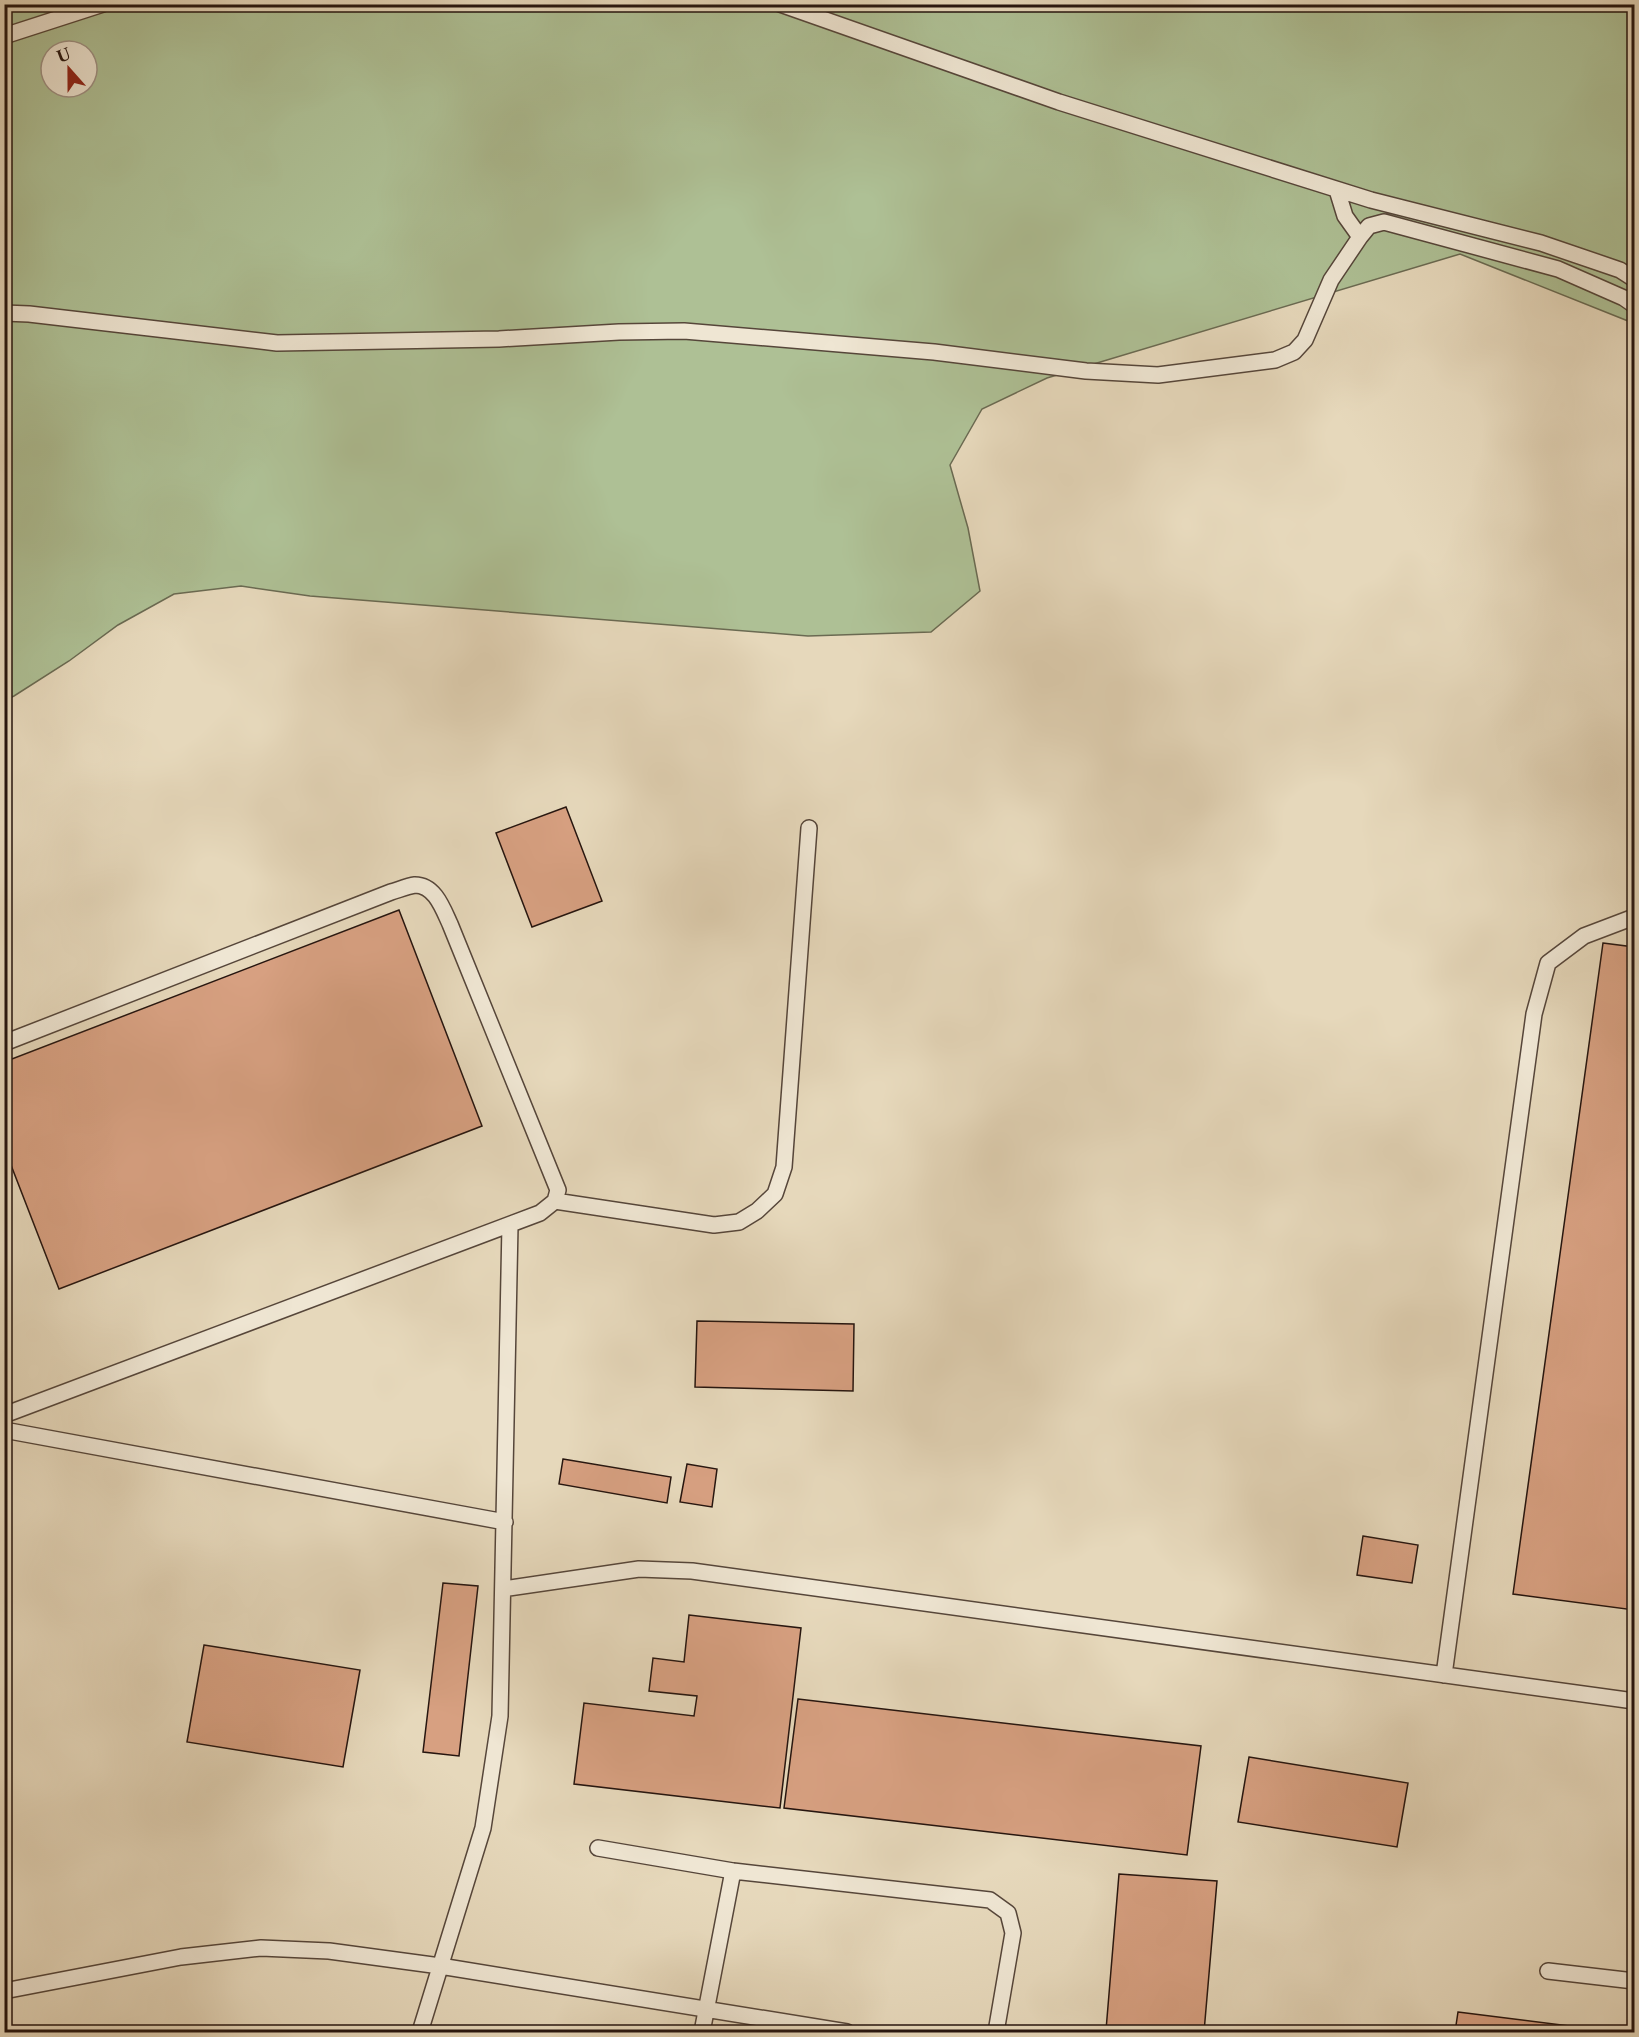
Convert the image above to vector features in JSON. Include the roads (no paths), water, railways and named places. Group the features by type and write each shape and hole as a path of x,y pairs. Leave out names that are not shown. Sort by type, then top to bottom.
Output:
{"lane":[{"path":"4,36 103,4"},
{"path":"780,4 1059,102 1371,200 1541,243 1620,270 1635,279"},
{"path":"1337,190 1345,216 1360,237"},
{"path":"4,313 278,342 499,339 619,332 684,331 934,352 1086,371 1158,375 1275,360 1294,352 1305,340 1331,280 1360,237 1369,226 1384,222 1558,269 1635,305"},
{"path":"555,1201 714,1225 739,1222 757,1211 775,1194 784,1167 809,828"},
{"path":"4,1043 391,892 416,885 429,889 439,900 558,1190 555,1201 540,1213 4,1415"},
{"path":"1444,1675 1534,1014 1548,963 1584,936 1635,917"},
{"path":"420,2032 483,1828 500,1716 510,1225"},
{"path":"4,1430 505,1522"},
{"path":"503,1589 639,1569 692,1571 1635,1701"},
{"path":"598,1848 733,1871 990,1900 1008,1913 1013,1933 996,2032"},
{"path":"702,2032 733,1871"},
{"path":"4,1991 181,1957 261,1948 329,1951 440,1966 847,2032"},
{"path":"1548,1971 1635,1981"}]}
